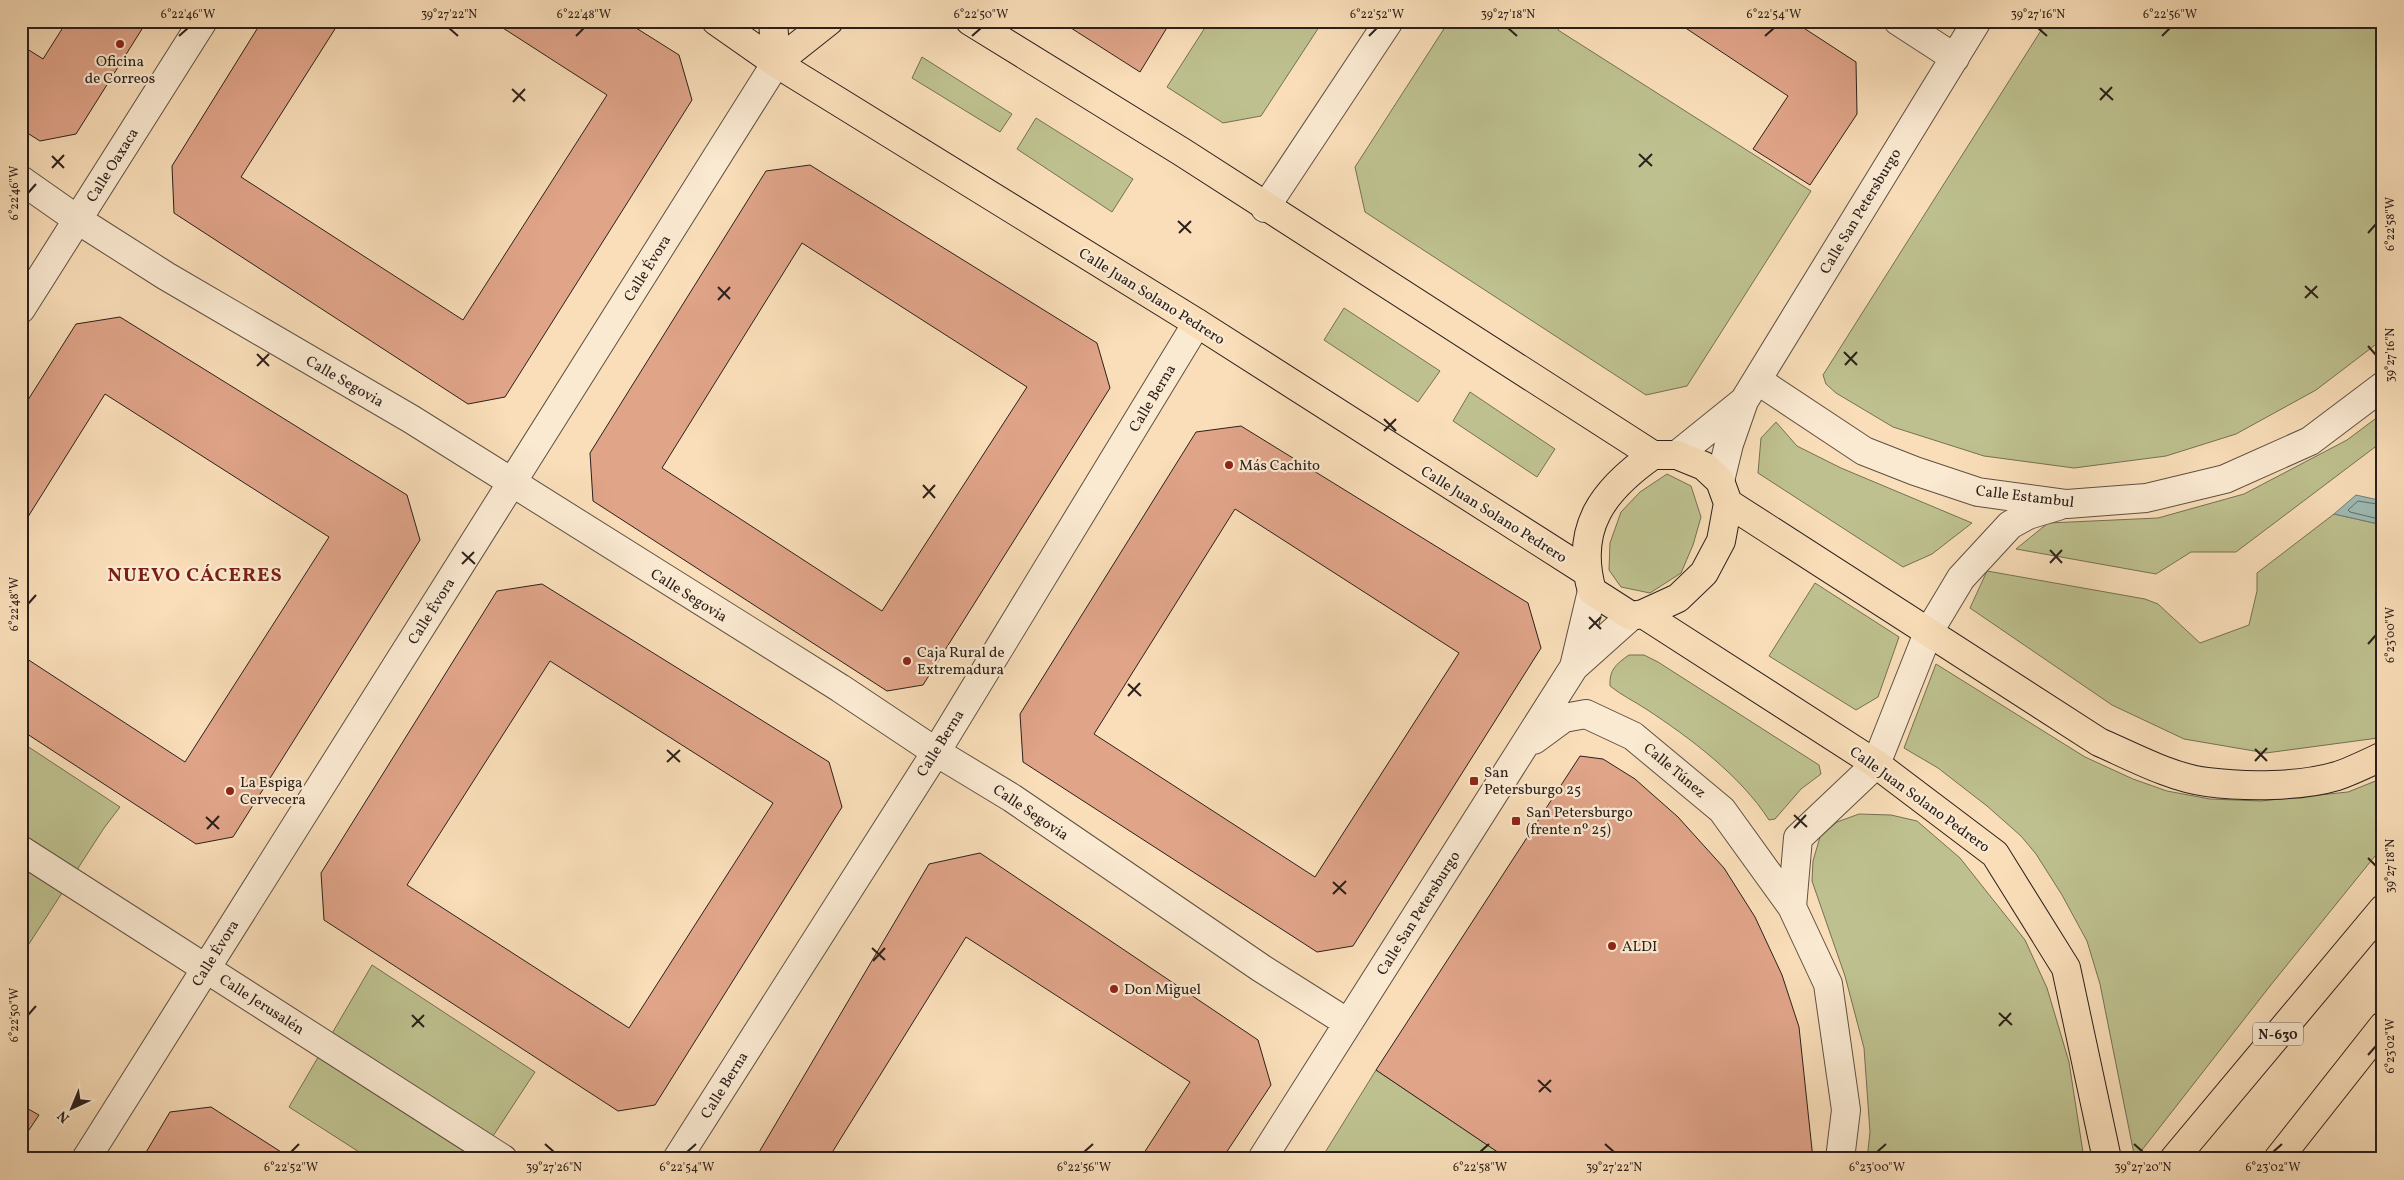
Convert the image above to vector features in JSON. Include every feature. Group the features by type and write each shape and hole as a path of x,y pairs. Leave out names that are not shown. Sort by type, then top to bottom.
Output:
{"main road":[{"name":"Calle Juan Solano Pedrero","path":"716,21 776,63 1197,323 1534,540 1590,582"},
{"path":"773,21 776,63"},
{"name":"Calle Évora","path":"776,63 829,21"},
{"path":"970,21 1182,152 1265,208 1665,455 1704,466 1724,492 1928,633 2099,742 2154,767 2206,782 2258,784 2305,782 2336,776 2383,756"},
{"path":"1665,455 1627,474 1601,503 1588,538 1590,582 1637,615 1678,598 1704,572 1721,542 1724,492"},
{"name":"Calle Juan Solano Pedrero","path":"1637,615 1876,764 1995,854 2066,968 2107,1159"},
{"name":"N-630","path":"2174,1159 2383,909"},
{"path":"2278,1159 2383,1026"}],"street":[{"name":"Calle Oaxaca","path":"21,309 203,21"},
{"path":"1265,208 1389,21"},
{"path":"1898,21 1955,58"},
{"name":"Calle San Petersburgo","path":"1724,492 1729,444 1751,390 1978,21"},
{"name":"Calle Évora","path":"86,1159 776,63"},
{"name":"Calle Segovia","path":"21,180 78,220 166,276 411,419 840,688 936,752 1012,798 1260,968 1348,1023"},
{"name":"Calle Berna","path":"677,1159 936,752 1197,323"},
{"name":"Calle Estambul","path":"1751,390 1864,451 1915,471 1978,492 2067,504 2146,498 2225,479 2310,441 2383,386"},
{"name":"Calle San Petersburgo","path":"1665,455 1751,390"},
{"path":"1792,907 1798,838 1876,764 1928,633 1961,578 2010,525 2028,515 2067,504"},
{"name":"Calle San Petersburgo","path":"1574,667 1590,582"},
{"name":"Calle San Petersburgo","path":"1262,1159 1574,667 1637,615"},
{"name":"Calle Túnez","path":"1522,750 1564,718 1586,714 1633,736 1722,810 1792,907 1828,984 1846,1110 1840,1159"},
{"name":"Calle Jerusalén","path":"21,850 503,1159"}],"green space":[{"path":"1206,21 1323,21 1261,116 1223,123 1167,87 1208,23"},
{"path":"1449,21 1563,21 1558,30 1811,191 1687,386 1646,395 1365,212 1355,167"},
{"path":"2047,21 2383,21 2383,339 2316,390 2236,434 2166,456 2074,468 1984,456 1893,427 1836,393 1826,384 1823,375"},
{"path":"922,57 1012,114 1000,132 912,78"},
{"path":"1036,118 1133,179 1112,212 1017,149"},
{"path":"1344,308 1440,371 1418,402 1324,340"},
{"path":"1470,392 1555,449 1537,477 1453,421"},
{"path":"2383,413 2383,441 2236,552 2191,552 2156,574 2016,549 2048,523 2158,518 2244,494 2347,440"},
{"path":"1776,422 1797,446 1841,468 1972,523 1932,554 1903,567 1758,473 1761,438"},
{"path":"1667,474 1691,486 1701,517 1693,545 1681,573 1650,593 1621,587 1609,570 1610,543 1621,512 1640,492"},
{"path":"2334,514 2383,525 2383,736 2378,738 2266,753 2184,739 2112,705 1970,608 1987,571 2145,599 2158,604 2200,643 2249,625 2257,591 2257,573"},
{"path":"1815,583 1899,637 1878,697 1856,710 1769,656"},
{"path":"1629,655 1644,655 1658,662 1819,765 1821,774 1801,789 1775,819 1769,820 1744,788 1713,758 1662,720 1610,686 1614,668"},
{"path":"1936,664 2085,757 2133,779 2167,791 2210,799 2261,801 2348,792 2383,778 2383,846 2270,986 2135,1159 2100,984 2087,941 2062,895 2036,854 2021,836 1987,806 1938,768 1904,748"},
{"path":"21,742 120,807 104,828 27,947 21,943"},
{"path":"1859,814 1891,815 1917,821 1960,858 2025,940 2047,988 2069,1062 2084,1159 1867,1159 1870,1132 1864,1048 1845,976 1812,881 1813,861 1820,837 1837,822"},
{"path":"372,965 535,1072 478,1159 370,1159 289,1107"},
{"path":"1376,1070 1508,1159 1321,1159"}],"water":[{"path":"2356,495 2383,501 2383,525 2334,514"}],"building":[{"path":"67,21 147,21 76,134 40,141 21,129 21,45 43,59"},
{"path":"262,21 340,21 241,177 463,320 607,95 492,21 625,21 679,55 692,100 505,397 468,404 174,213 172,166"},
{"path":"1060,21 1171,21 1140,72"},
{"path":"1675,21 1793,21 1856,62 1857,114 1810,185 1753,149 1788,96"},
{"path":"810,165 1097,343 1110,388 923,685 887,691 593,501 590,453 766,171","holes":["802,243 1027,387 882,611 662,468"]},
{"path":"120,317 407,495 420,540 233,837 196,844 21,730 21,655 185,762 329,537 105,394 21,528 21,411 76,324"},
{"path":"1241,426 1528,603 1541,648 1353,946 1317,952 1023,762 1020,714 1196,432","holes":["1235,509 1459,653 1315,877 1094,734"]},
{"path":"542,584 829,762 842,807 655,1105 618,1111 324,920 321,873 497,591","holes":["550,661 773,803 629,1028 407,885"]},
{"name":"ALDI","path":"1580,756 1603,759 1635,779 1678,817 1724,868 1755,917 1782,975 1799,1027 1813,1159 1508,1159 1376,1070"},
{"name":"Don Miguel","path":"980,853 1258,1040 1271,1085 1222,1159 1140,1159 1190,1082 966,937 828,1159 755,1159 929,864"},
{"path":"21,1105 39,1115 21,1142"},
{"path":"211,1107 292,1159 142,1159 170,1112"}],"place":[{"name":"Oficina de Correos","path":"120,44"},
{"name":"Más Cachito","path":"1229,465"},
{"name":"Caja Rural de Extremadura","path":"907,661"},
{"name":"San Petersburgo 25","path":"1474,781"},
{"name":"La Espiga Cervecera","path":"230,791"},
{"name":"San Petersburgo (frente nº 25)","path":"1516,821"},
{"name":"ALDI","path":"1612,946"},
{"name":"Don Miguel","path":"1114,989"}],"district":[{"name":"NUEVO CÁCERES","path":"195,574"}]}
